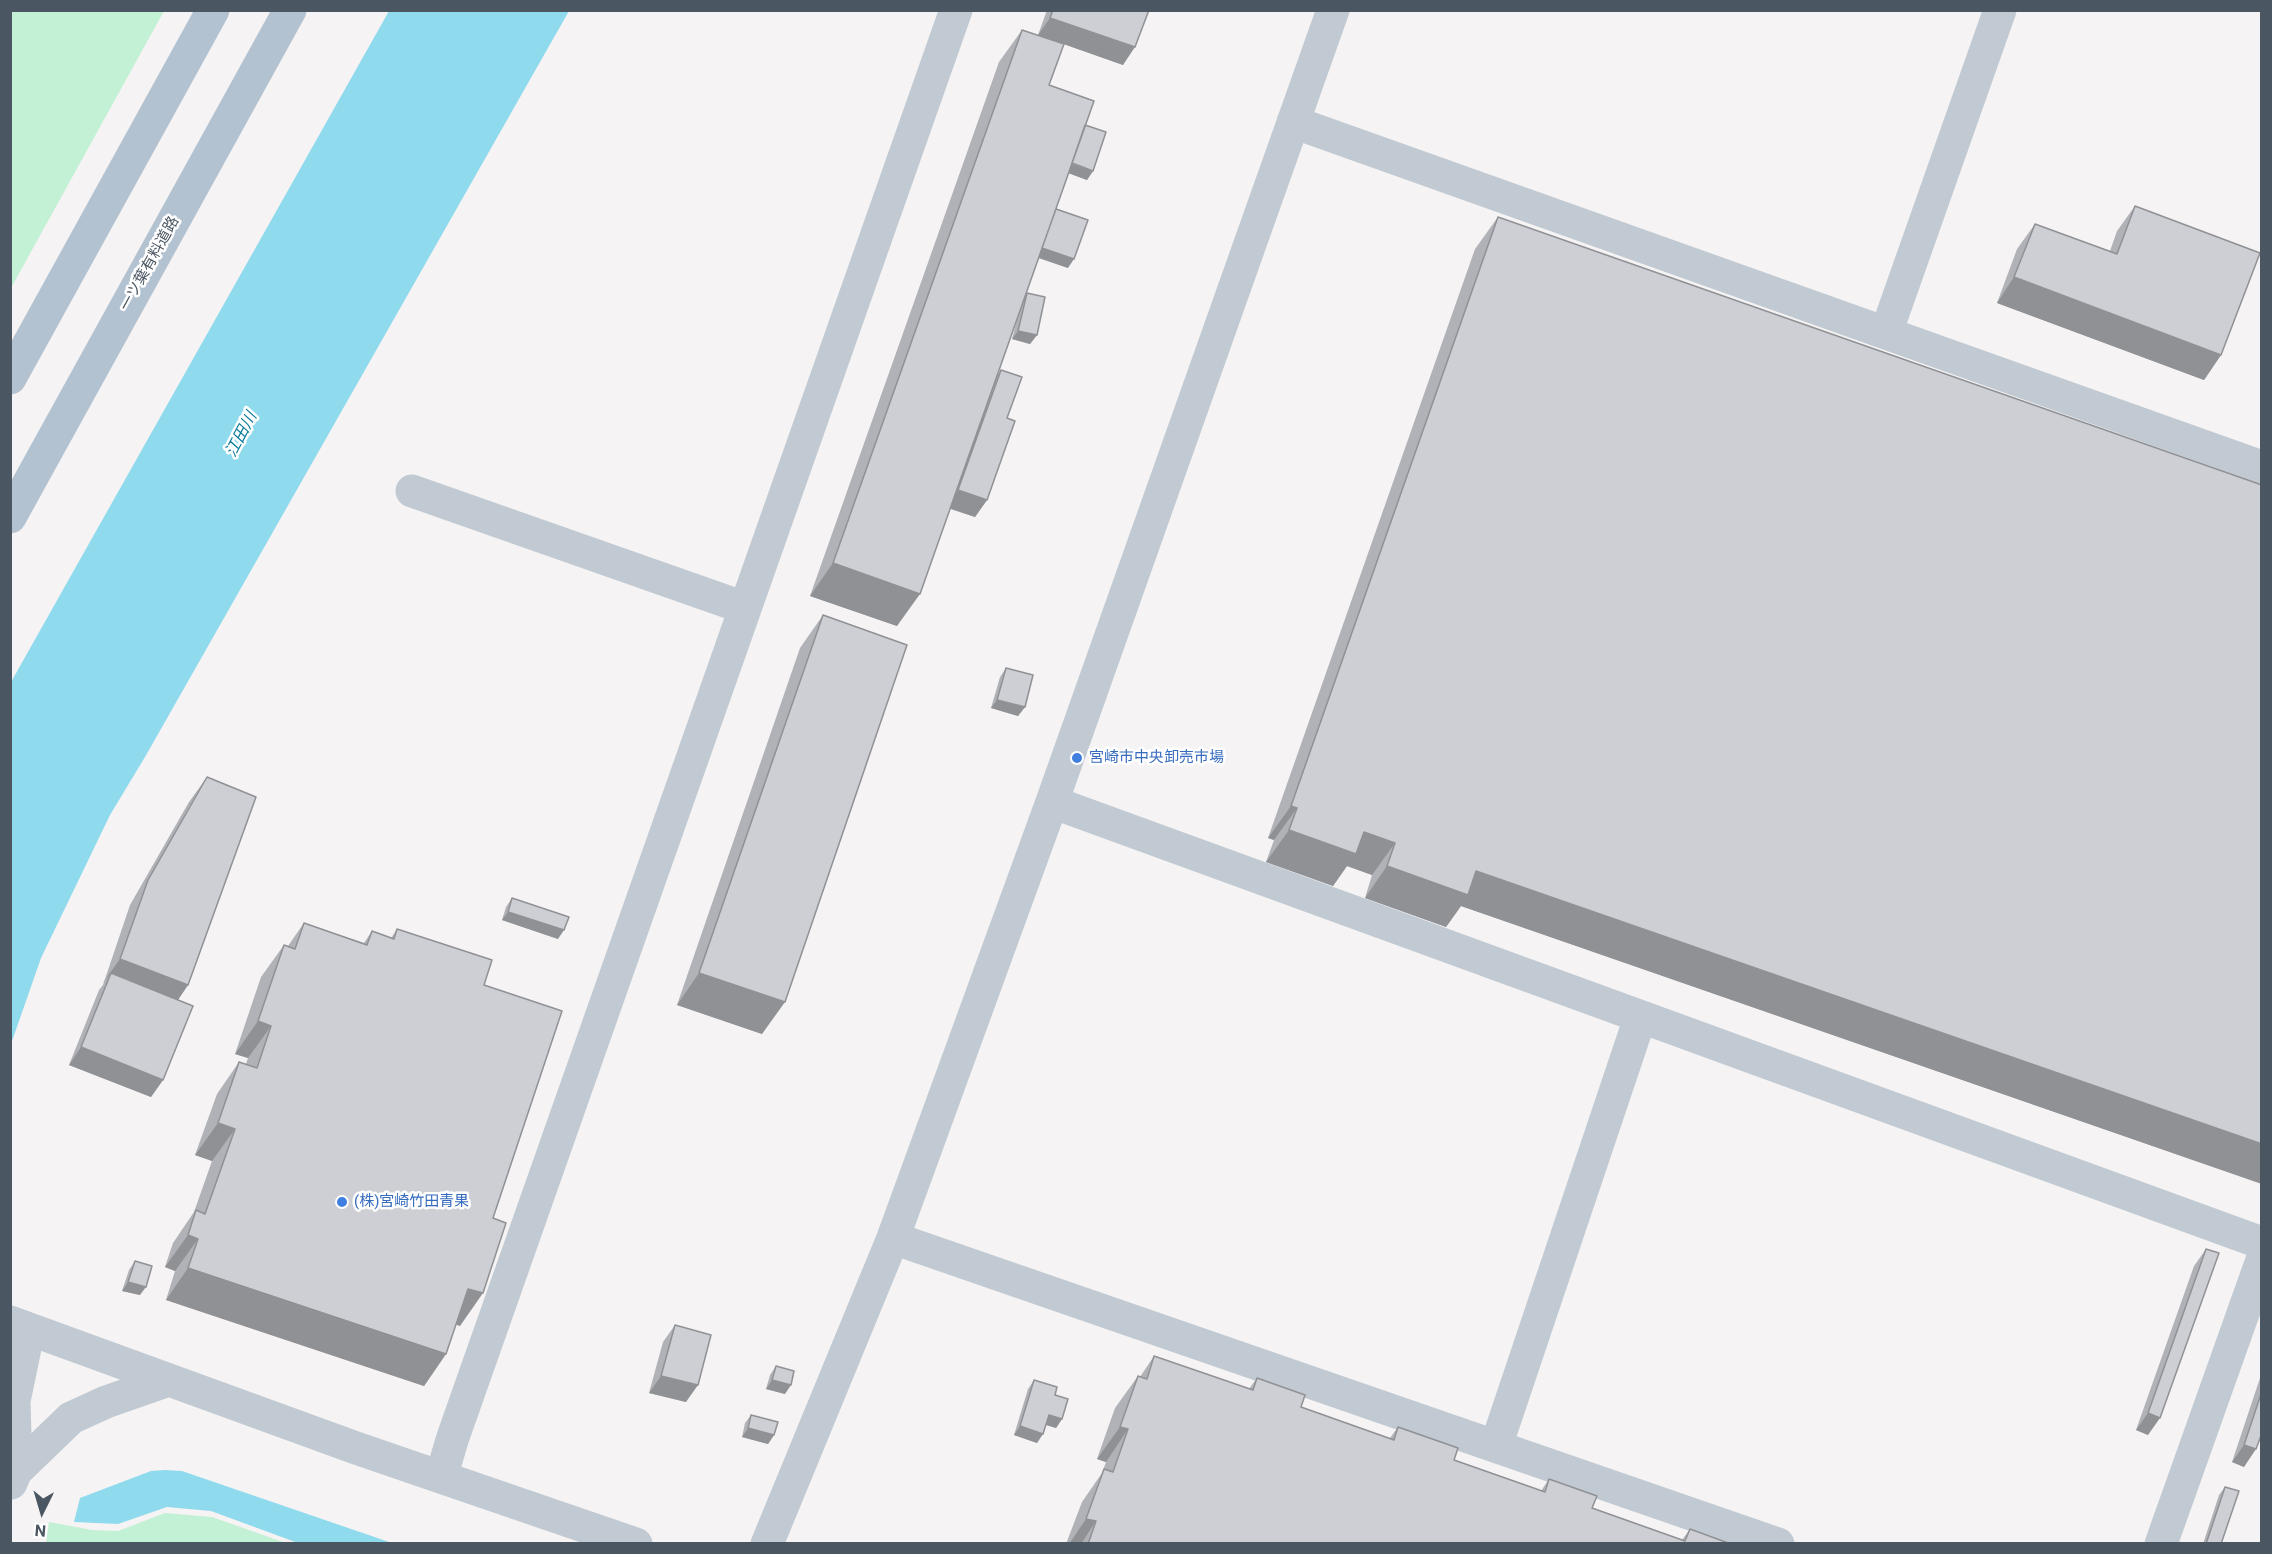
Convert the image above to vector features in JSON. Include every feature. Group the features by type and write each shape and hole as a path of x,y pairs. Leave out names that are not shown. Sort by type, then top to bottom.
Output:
{"main road":[{"path":"10,378 213,10"},
{"name":"一ツ葉有料道路","path":"10,517 291,10"}],"street":[{"path":"441,1477 453,1437 956,10"},
{"path":"766,1544 892,1238 1052,802 1333,10"},
{"path":"1886,333 2000,10"},
{"path":"1293,122 2262,467"},
{"path":"412,491 746,608"},
{"path":"1052,802 2262,1243"},
{"path":"1497,1446 1640,1018"},
{"path":"892,1238 1778,1544"},
{"path":"2161,1544 2262,1260"},
{"path":"13,1478 14,1401 20,1326 441,1477 636,1544"},
{"path":"13,1478 70,1418 106,1402 169,1380"}],"green space":[{"path":"10,11 164,11 11,288"},
{"path":"165,1513 212,1517 286,1543 46,1543 49,1522 92,1530 118,1531"}],"water":[{"name":"江田川","path":"389,11 569,11 110,815 41,958 11,1044 11,682"},
{"path":"151,1471 182,1471 392,1543 298,1543 211,1511 167,1507 118,1524 74,1522 80,1498"}],"building":[{"path":"1053,10 1149,10 1135,47 1050,18"},
{"path":"1022,30 1064,44 1049,85 1094,101 920,594 833,563"},
{"path":"1085,125 1106,132 1093,171 1072,163"},
{"path":"2135,206 2260,253 2221,355 2014,277 2035,224 2117,254"},
{"path":"1056,209 1088,220 1074,259 1042,248"},
{"path":"1498,217 2262,485 2262,1144 1476,871 1468,895 1387,866 1395,843 1364,832 1356,854 1289,830 1297,808 1291,806"},
{"path":"1027,293 1045,297 1037,335 1018,331"},
{"path":"1001,370 1022,377 1007,418 1015,421 987,500 958,490"},
{"path":"823,615 907,645 785,1002 699,973"},
{"path":"1006,668 1033,675 1025,707 997,700"},
{"path":"207,777 256,797 188,985 120,959 148,880"},
{"path":"512,898 569,917 564,930 508,912"},
{"name":"(株)宮崎竹田青果","path":"304,923 367,945 372,931 394,939 397,929 492,960 484,985 562,1011 493,1218 506,1223 483,1293 468,1289 446,1354 188,1268 198,1239 188,1235 196,1210 205,1214 235,1129 218,1123 239,1062 257,1068 271,1026 258,1021 284,945 295,949"},
{"path":"111,973 193,1006 163,1080 81,1047"},
{"path":"2206,1249 2219,1253 2160,1418 2148,1413"},
{"path":"135,1261 152,1266 146,1287 128,1282"},
{"path":"675,1325 711,1335 698,1385 661,1376"},
{"path":"1154,1356 1253,1390 1257,1378 1305,1395 1301,1407 1394,1440 1398,1427 1458,1448 1454,1460 1545,1492 1549,1479 1597,1496 1592,1508 1685,1541 1690,1529 1731,1544 1088,1544 1096,1521 1086,1519 1104,1469 1113,1472 1128,1429 1120,1427 1138,1376 1147,1379"},
{"path":"776,1366 794,1371 791,1385 772,1380"},
{"path":"1034,1380 1057,1387 1055,1395 1068,1399 1062,1419 1049,1415 1043,1434 1020,1426"},
{"path":"2262,1391 2262,1433 2256,1449 2244,1445"},
{"path":"751,1415 778,1422 774,1435 748,1428"},
{"path":"2225,1487 2239,1491 2221,1544 2206,1544"}],"place":[{"name":"宮崎市中央卸売市場","path":"1077,758"},
{"name":"(株)宮崎竹田青果","path":"342,1202"}]}
